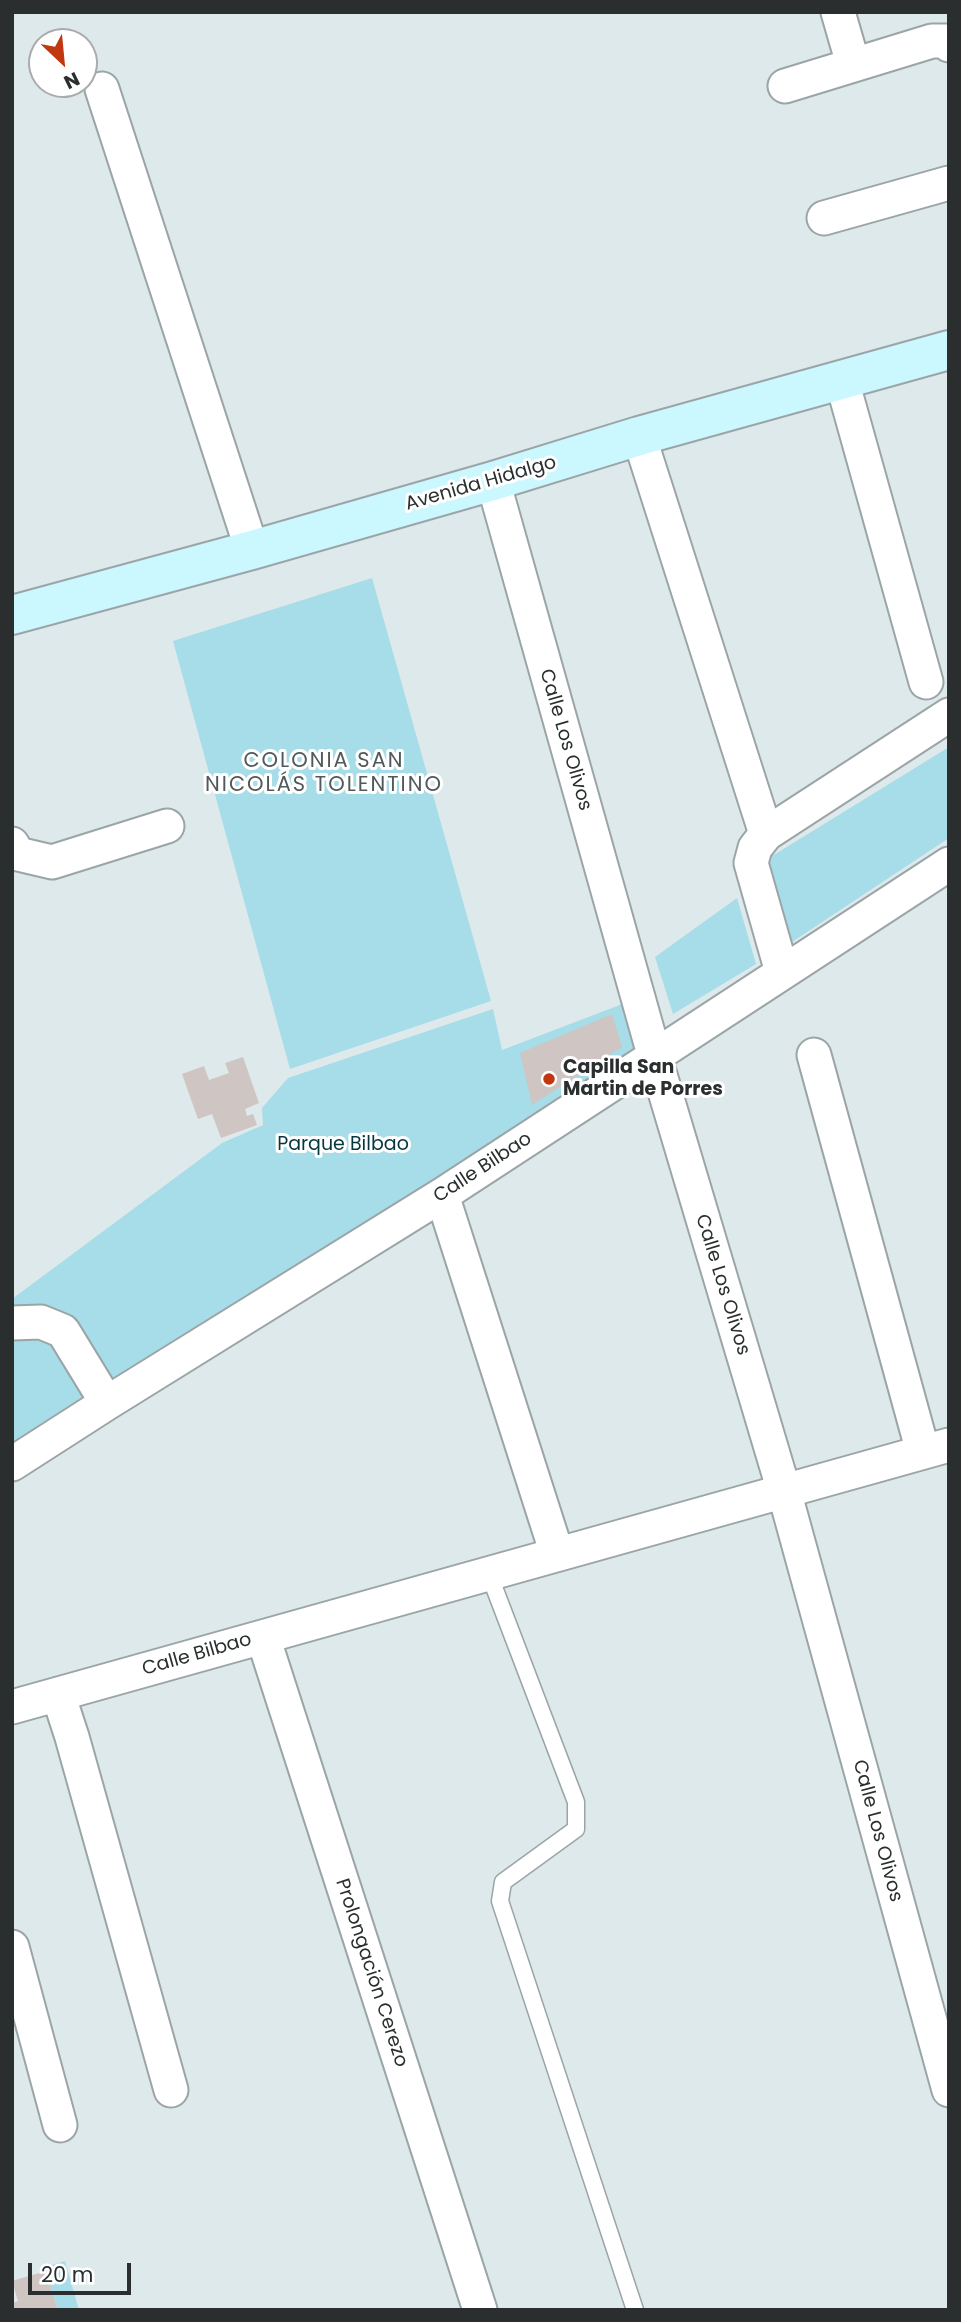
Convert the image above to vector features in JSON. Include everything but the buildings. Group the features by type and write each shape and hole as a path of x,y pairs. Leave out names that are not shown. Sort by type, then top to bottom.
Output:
{"street":[{"path":"838,12 853,64"},
{"path":"785,86 932,41 946,41 949,45"},
{"path":"102,89 252,550"},
{"path":"824,218 949,183"},
{"name":"Avenida Hidalgo","path":"12,615 252,550 639,436 949,350"},
{"path":"842,381 926,682"},
{"path":"639,436 766,834"},
{"name":"Calle Los Olivos","path":"493,481 655,1058 784,1491 949,2090"},
{"path":"782,972 751,863 755,848 766,834 949,715"},
{"path":"12,844 18,854 52,862 167,826"},
{"name":"Calle Bilbao","path":"12,1464 442,1195 949,864"},
{"path":"814,1055 936,1449"},
{"path":"442,1195 557,1555"},
{"path":"26,1323 63,1331 107,1403"},
{"name":"Calle Bilbao","path":"12,1707 936,1449"},
{"name":"Prolongación Cerezo","path":"263,1637 480,2310"},
{"path":"58,1694 171,2090"},
{"path":"12,1947 60,2125"}],"lane":[{"path":"489,1574 576,1802 576,1829 503,1882 500,1901 635,2310"}],"green space":[{"path":"372,578 491,1001 290,1069 173,641"},
{"path":"949,747 949,838 792,942 764,861"},
{"path":"737,898 756,964 673,1014 655,957"},
{"name":"Parque Bilbao","path":"625,1003 636,1047 12,1460 12,1299 222,1143 263,1125 262,1108 288,1078 493,1009 502,1050"},
{"path":"65,2261 79,2310 58,2310 45,2267"}],"place":[{"name":"Capilla San Martin de Porres","path":"549,1079"}],"district":[{"name":"COLONIA SAN NICOLÁS TOLENTINO","path":"324,774"}]}
